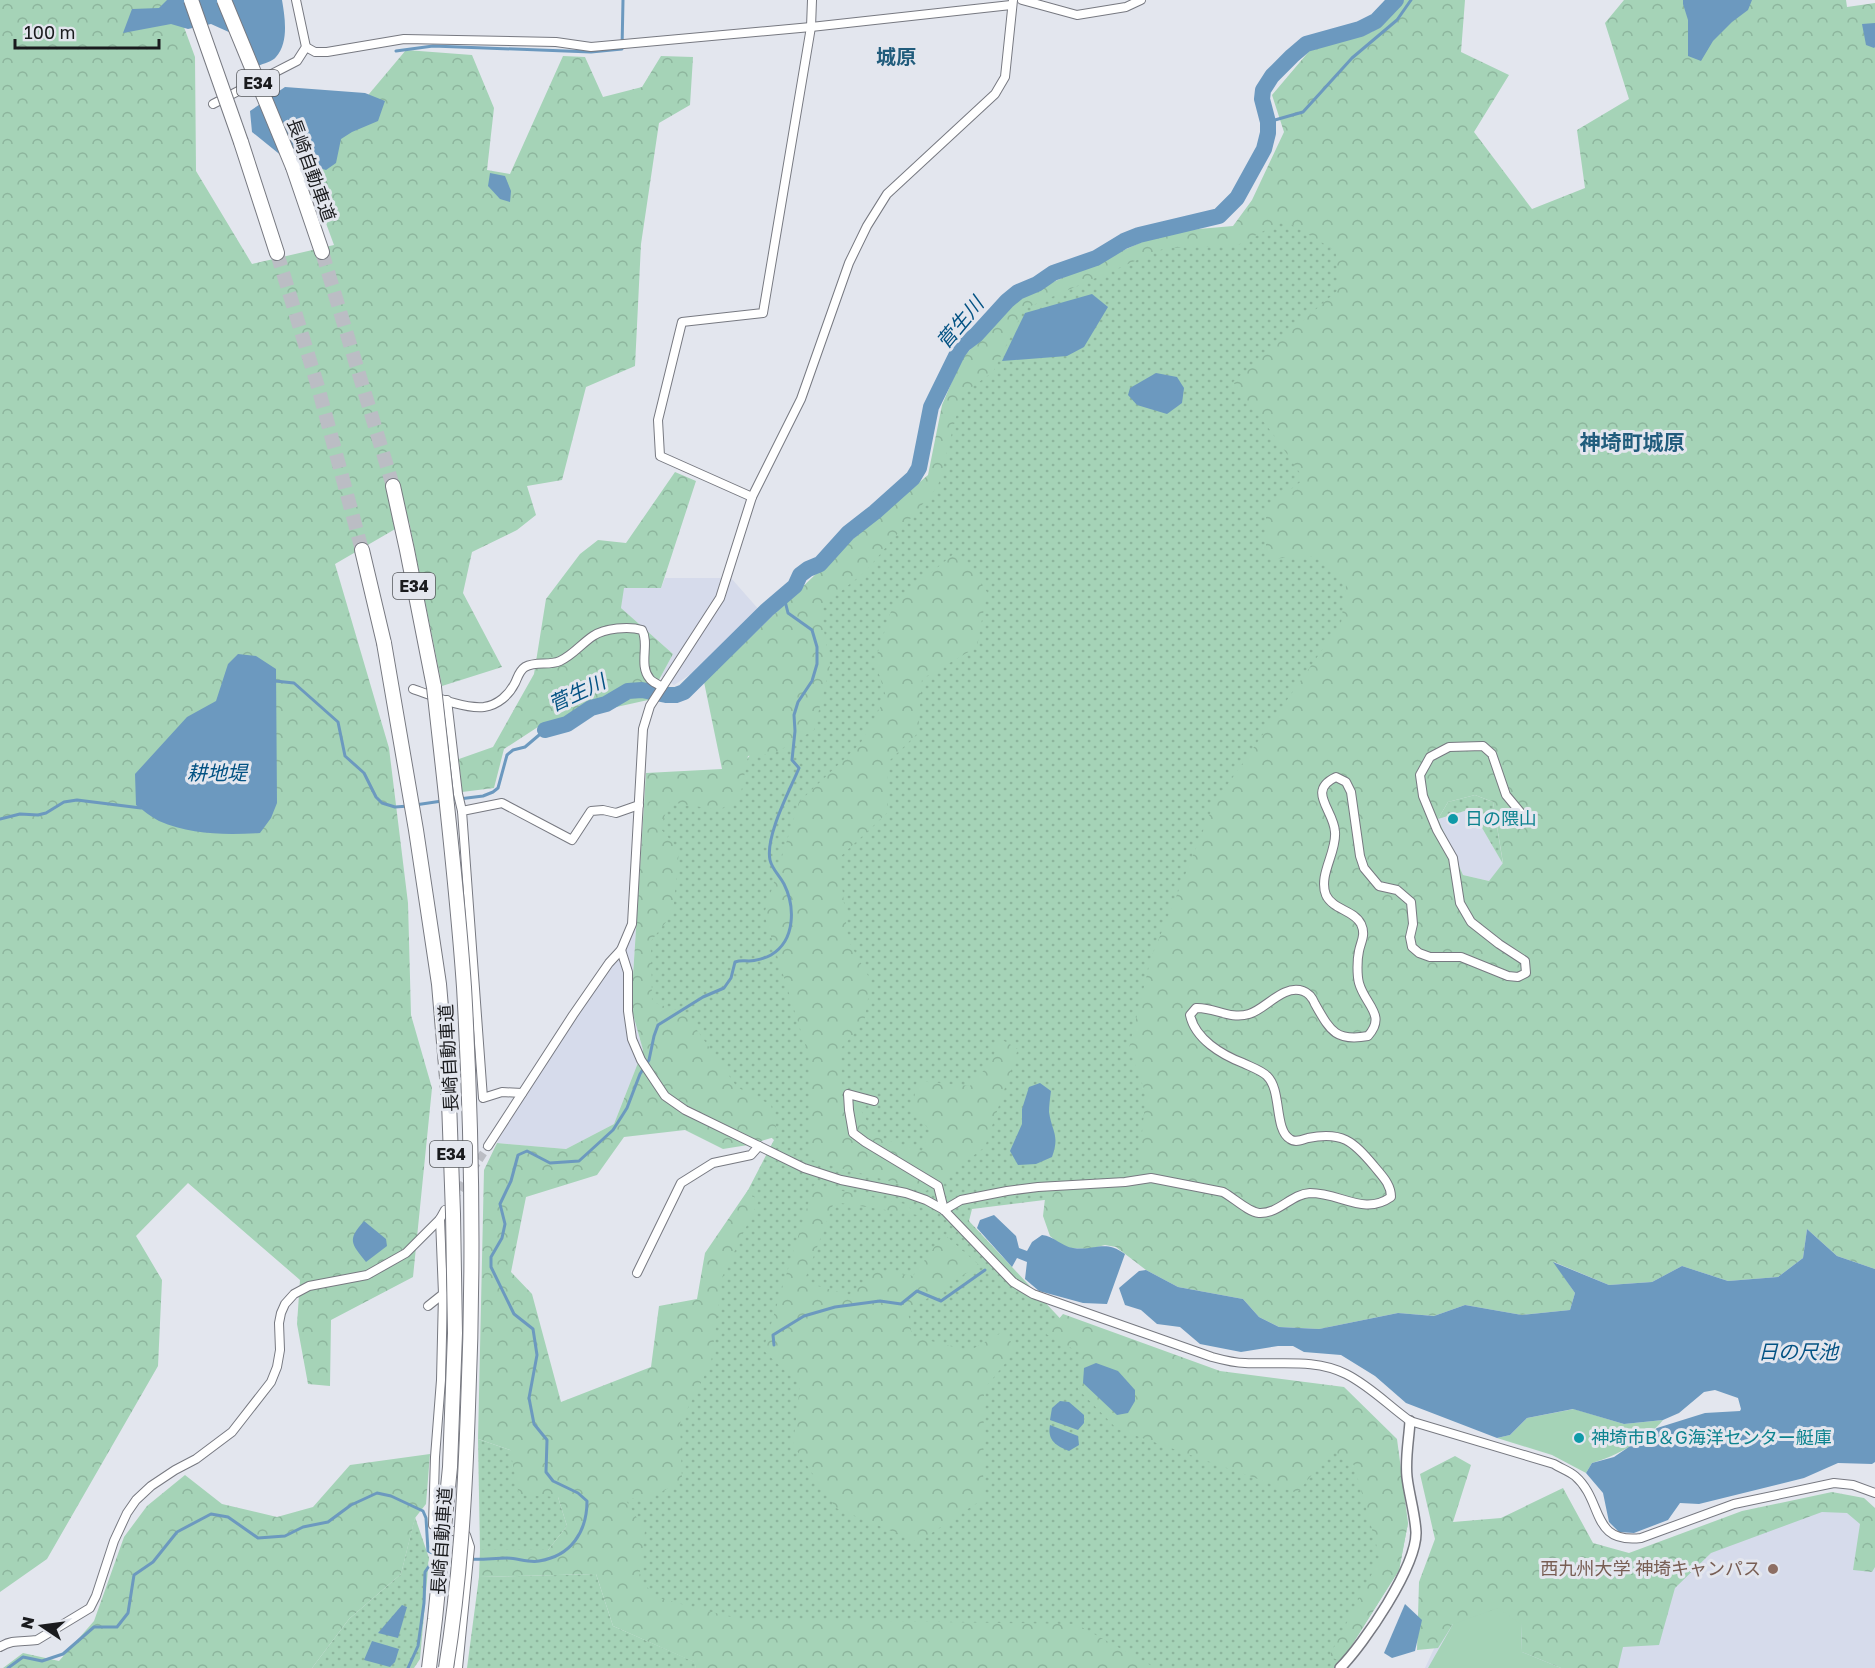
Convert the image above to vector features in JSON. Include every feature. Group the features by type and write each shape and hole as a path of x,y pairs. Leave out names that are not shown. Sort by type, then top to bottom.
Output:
{"highway":[{"name":"E34","path":"191,0 277,253"},
{"name":"長崎自動車道","path":"224,0 293,167 322,252"},
{"name":"長崎自動車道","path":"393,486 434,687 453,853 464,985 469,1090 471,1333 466,1466 454,1620 446,1668"},
{"name":"長崎自動車道","path":"362,550 384,643 416,830 439,984 449,1101 455,1333 450,1467 429,1668"}],"street":[{"path":"213,104 297,61 306,47 296,0"},
{"path":"752,497 660,456 658,420 682,322 763,313 811,27 812,0"},
{"path":"1022,0 1077,15 1126,7 1141,0"},
{"path":"306,47 315,52 327,52 404,39 556,42 591,47 811,27 1012,2 1005,77 995,94 887,195 867,226 849,263 801,399 752,497 720,598 650,706 643,729 632,924 621,950 609,963 488,1146"},
{"path":"412,689 469,707 484,707 497,703 507,694 520,671 525,667 538,663 550,665 571,655 594,635 634,627 642,630 645,635 645,671 650,679 662,687"},
{"path":"447,700 458,795 462,811 483,1098 502,1092 522,1093"},
{"path":"944,1210 962,1200 1007,1191 1150,1178 1223,1192 1252,1212 1260,1213 1271,1212 1293,1198 1306,1193 1326,1193 1373,1206 1383,1203 1391,1197 1388,1183 1362,1151 1350,1140 1336,1136 1295,1141 1289,1139 1283,1132 1274,1086 1267,1076 1214,1048 1192,1024 1190,1015 1196,1008 1204,1008 1239,1017 1252,1013 1291,990 1303,991 1312,997 1329,1028 1336,1034 1354,1039 1361,1038 1368,1036 1375,1028 1376,1017 1358,981 1359,952 1364,936 1360,923 1333,904 1326,895 1324,883 1336,834 1334,820 1323,801 1322,790 1328,781 1336,777 1346,782 1352,792 1360,856 1364,868 1378,886 1397,890 1411,902 1412,947 1419,953 1430,957 1461,957 1508,976 1518,977 1526,973 1525,961 1471,922 1460,903 1453,858 1437,830 1423,796 1420,775 1430,757 1449,747 1483,746 1492,754 1506,795 1521,813"},
{"path":"462,811 502,803 572,840 591,811 603,810 616,813 639,805"},
{"path":"621,950 628,972 628,1011 632,1039 649,1074 665,1096 685,1110 822,1175 906,1193 926,1200 944,1210 1013,1282 1033,1294 1212,1358 1242,1363 1296,1363 1345,1373 1373,1390 1410,1421 1554,1464 1575,1476 1594,1501 1603,1527 1616,1537 1628,1540 1641,1538 1734,1504 1834,1483 1853,1485 1875,1492"},
{"path":"874,1101 848,1094 854,1133 938,1186 944,1210"},
{"path":"637,1273 681,1183 713,1163 751,1155 759,1146"},
{"path":"0,1647 16,1640 37,1640 90,1608 114,1541 136,1500 151,1486 196,1459 232,1432 271,1382 280,1350 281,1313 294,1294 309,1286 367,1275 406,1253 446,1210"},
{"path":"440,1219 443,1294 434,1525 466,1535 470,1547 458,1668"},
{"path":"428,1306 443,1294"},
{"path":"1340,1668 1350,1658 1392,1596 1412,1555 1416,1533 1407,1466 1410,1421"}],"shaded area":[{"path":"665,578 731,578 760,611 700,668 674,685 661,676 673,654 621,608 623,588 661,588"},
{"path":"1471,809 1503,864 1489,881 1463,875 1438,819"},
{"path":"636,928 631,1007 643,1050 614,1124 566,1149 497,1143 524,1094"},
{"name":"西九州大学 神埼キャンパス","path":"1822,1502 1875,1514 1875,1668 1425,1668 1452,1610 1698,1541"}],"green space":[{"path":"0,0 174,0 195,57 196,171 252,264 334,245 306,169 406,50 472,55 494,108 487,170 510,174 563,56 585,57 603,97 642,87 661,56 693,57 690,105 659,123 641,244 635,366 586,387 562,480 527,486 536,515 517,530 472,552 463,593 502,667 442,686 409,521 335,564 389,748 408,903 411,1015 432,1088 413,1277 331,1320 330,1386 308,1384 297,1324 300,1280 188,1183 136,1236 162,1280 158,1366 47,1559 0,1592"},
{"path":"1404,0 1465,0 1461,52 1509,75 1474,132 1532,209 1585,188 1577,130 1629,99 1605,23 1624,0 1846,0 1847,7 1875,3 1875,1269 1837,1256 1807,1229 1803,1258 1778,1277 1728,1281 1682,1266 1652,1282 1609,1285 1554,1262 1575,1293 1570,1310 1522,1315 1465,1305 1434,1316 1398,1313 1319,1329 1279,1327 1259,1317 1243,1299 1178,1287 1146,1270 1116,1247 1105,1245 1089,1249 1071,1248 1061,1245 1050,1236 1043,1216 1046,1190 1138,1171 1146,1094 1129,1048 1151,958 1214,804 1341,623 1346,585 1320,556 1266,559 1266,509 1304,479 1233,382 1338,290 1336,251 1284,220 1236,246 1165,248 1024,309 993,372 962,394 938,486 865,572 820,608 830,666 814,730 775,753 748,756 740,798 719,810 670,802 660,828 679,850 673,913 651,941 652,1002 685,1013 737,1087 771,1105 778,1136 748,1145 723,1149 685,1130 624,1137 597,1175 526,1197 511,1272 532,1294 561,1402 651,1367 659,1306 697,1299 705,1253 748,1190 758,1202 722,1278 711,1363 680,1423 682,1480 648,1500 624,1497 645,1531 639,1579 658,1598 739,1619 1076,1624 1152,1668 696,1668 694,1662 613,1626 596,1574 479,1577 480,1550 548,1550 567,1526 558,1497 519,1495 510,1450 478,1439 484,1170 497,1143 566,1149 614,1124 643,1050 631,1007 646,773 722,769 704,682 847,544 928,475 942,405 962,358 1020,297 1164,232 1233,226 1252,200 1284,132 1272,95 1311,49 1372,32","holes":["1475,795 1493,802 1503,863 1489,881 1463,875 1438,819 1448,802"]},
{"path":"1281,189 1354,223 1308,469 1357,583 1146,1173 1133,1189 972,1209 969,1221 1070,1329 1330,1408 1408,1523 1399,1570 1337,1668 756,1668 631,1604 615,1499 696,1346 707,1269 774,1140 642,1015 654,790 734,775 823,665 815,601 932,487 956,392 1022,305 1163,239 1231,238"},
{"path":"675,472 696,481 661,588 624,588 621,608 673,654 648,700 544,723 504,749 494,788 462,792 459,759 493,747 534,674 546,599 580,554 598,540 626,543"},
{"path":"957,551 987,592 977,647 922,679 918,733 887,763 888,812 839,858 848,940 871,981 864,1023 841,1048 842,1100 858,1105 876,1137 922,1151 930,1130 912,1111 917,1081 970,1086 992,1061 999,1038 1018,1049 985,1147 926,1191 811,1160 809,1057 764,914 799,802 860,744 886,697 875,661 893,605"},
{"path":"1475,795 1493,802 1503,864 1471,809 1438,819 1448,802"},
{"path":"814,1185 905,1204 918,1215 834,1202 804,1282 849,1295 876,1270 913,1276 944,1234 979,1265 908,1311 912,1336 969,1351 1001,1333 1018,1348 984,1389 983,1499 918,1542 836,1508 793,1445 800,1385 763,1350"},
{"path":"1063,1314 1220,1371 1344,1387 1397,1439 1408,1523 1399,1570 1342,1661 1329,1657 1380,1558 1354,1465 1332,1450 1297,1493 1117,1429 1078,1389 1082,1354 1046,1334"},
{"path":"1574,1409 1624,1424 1663,1420 1649,1434 1630,1446 1592,1463 1586,1473 1552,1455 1497,1438 1510,1435 1527,1418"},
{"path":"478,1439 510,1450 558,1497 567,1526 548,1550 480,1550"},
{"path":"430,1454 426,1504 415,1518 401,1574 349,1619 312,1668 3,1668 23,1653 59,1661 94,1621 124,1537 147,1506 185,1475 222,1504 277,1517 313,1507 350,1465"},
{"path":"1455,1456 1471,1465 1453,1522 1501,1518 1563,1488 1593,1543 1629,1553 1742,1511 1832,1492 1864,1498 1875,1508 1875,1567 1872,1572 1853,1570 1860,1524 1847,1513 1822,1512 1711,1553 1675,1588 1659,1645 1623,1647 1618,1668 1561,1668 1522,1652 1521,1624 1453,1624 1438,1648 1417,1650 1419,1582 1435,1539 1420,1474"},
{"path":"415,1517 429,1558 420,1659 414,1668 312,1668 349,1619 401,1574"},
{"path":"596,1574 613,1626 695,1662 696,1668 467,1668 479,1577"},
{"path":"1498,1608 1521,1624 1522,1652 1561,1668 1428,1668 1453,1624"}],"water":[{"path":"167,0 282,0 285,30 283,44 276,57 258,66 231,33 211,24 188,29 171,24 123,33 132,9 159,8"},
{"path":"1683,0 1752,0 1748,10 1713,41 1701,61 1688,56 1688,20"},
{"path":"1875,23 1874,48 1866,45 1862,24"},
{"path":"285,87 365,93 385,101 378,121 341,139 336,163 326,170 283,157 252,132 250,111"},
{"path":"490,173 505,176 511,191 510,202 500,199 488,186"},
{"path":"1092,294 1108,307 1084,347 1067,356 1002,361 1025,313"},
{"path":"1156,373 1177,377 1184,388 1182,403 1167,414 1137,405 1128,395 1130,388"},
{"name":"耕地堤","path":"238,654 256,656 276,669 277,803 271,818 260,833 247,834 196,831 159,821 136,805 135,774 187,717 216,701 228,664"},
{"path":"1040,1083 1051,1091 1049,1112 1055,1138 1054,1150 1052,1157 1036,1164 1018,1165 1010,1151 1022,1124 1022,1109 1029,1087"},
{"path":"994,1215 1016,1236 1019,1248 1027,1251 1032,1242 1042,1235 1073,1248 1105,1246 1125,1254 1107,1304 1083,1303 1039,1291 1025,1279 1027,1262 1017,1258 1012,1267 977,1228 980,1220"},
{"path":"364,1221 386,1239 387,1246 366,1262 353,1242 355,1233"},
{"name":"日の尺池","path":"1807,1229 1837,1256 1875,1269 1875,1462 1872,1464 1838,1463 1804,1478 1699,1504 1680,1503 1668,1520 1634,1533 1619,1532 1609,1522 1603,1493 1586,1473 1592,1463 1614,1457 1657,1428 1705,1413 1740,1411 1738,1398 1715,1390 1704,1392 1679,1413 1663,1420 1624,1424 1573,1409 1527,1418 1510,1435 1497,1438 1406,1403 1375,1376 1341,1355 1304,1352 1293,1346 1241,1352 1200,1344 1180,1327 1157,1324 1141,1310 1125,1305 1119,1288 1139,1271 1146,1270 1178,1287 1243,1299 1259,1317 1279,1327 1319,1329 1398,1313 1434,1316 1465,1305 1522,1315 1570,1310 1575,1293 1553,1262 1609,1285 1652,1282 1682,1266 1728,1281 1778,1277 1803,1258"},
{"path":"1096,1363 1118,1371 1135,1390 1135,1401 1128,1413 1117,1415 1083,1383 1084,1368"},
{"path":"1060,1401 1069,1402 1084,1415 1084,1423 1078,1430 1050,1420 1052,1408"},
{"path":"1050,1425 1078,1436 1079,1445 1069,1451 1056,1445 1050,1435"},
{"path":"1405,1604 1422,1620 1415,1651 1392,1658 1384,1653"},
{"path":"402,1605 407,1607 398,1638 378,1633"},
{"path":"372,1641 399,1649 395,1662 390,1667 364,1660"}],"waterway":[{"path":"396,51 433,46 591,52 622,49 623,0"},
{"name":"菅生川","path":"545,730 567,724 591,708 606,704 628,691 642,690 666,695 684,692 767,610 795,586 800,575 820,564 848,533 913,478 919,468 931,407 958,352 1007,301 1018,292 1037,284 1053,273 1096,258 1124,241 1139,235 1219,216 1237,198 1264,149 1268,122 1262,99 1263,90 1272,76 1306,44 1360,29 1376,21 1396,0"},
{"path":"1268,122 1303,112 1352,58 1397,20 1411,0"},
{"path":"469,1559 507,1558 535,1561 560,1554 575,1541 584,1523 586,1512 587,1501 578,1493 553,1481 546,1472 547,1440 534,1424 529,1398 537,1355 533,1329 514,1314 491,1267 491,1257 502,1238 505,1224 500,1204 511,1181 518,1155 527,1151 550,1163 579,1161 613,1130 627,1108 640,1074 649,1060 658,1025 703,997 724,988 731,978 735,962 771,955 779,949 789,932 791,912 788,893 771,863 769,850 779,813 799,768 792,760 794,715 798,702 812,681 817,664 817,647 812,630 788,613 784,597"},
{"path":"273,683 275,681 294,683 338,722 345,756 364,773 376,797 382,803 395,807 409,806"},
{"path":"451,800 483,796 493,792 498,788 507,755 513,750 525,747 545,730"},
{"path":"0,819 20,814 38,815 64,802 77,800 141,808"},
{"path":"415,805 442,801"},
{"path":"774,1345 773,1335 804,1316 835,1307 880,1301 901,1304 917,1291 941,1301 985,1270"},
{"path":"8,1668 23,1657 42,1661 63,1654 94,1627 117,1627 128,1613 134,1575 153,1562 177,1532 211,1514 228,1517 258,1538 285,1536 303,1527 328,1522 351,1505 377,1493 391,1496 423,1511 426,1518 428,1551 436,1555"},
{"path":"408,1668 418,1646 424,1603 425,1572 436,1556"}],"tunnel":[{"path":"322,252 393,486"},
{"path":"277,253 318,387 362,550"},
{"path":"453,1200 488,1146"}],"place":[{"name":"日の隈山","path":"1453,819"},
{"name":"神埼市B＆G海洋センター艇庫","path":"1579,1438"},
{"name":"西九州大学 神埼キャンパス","path":"1773,1569"}],"district":[{"name":"城原","path":"896,57"},
{"name":"神埼町城原","path":"1632,443"}]}
